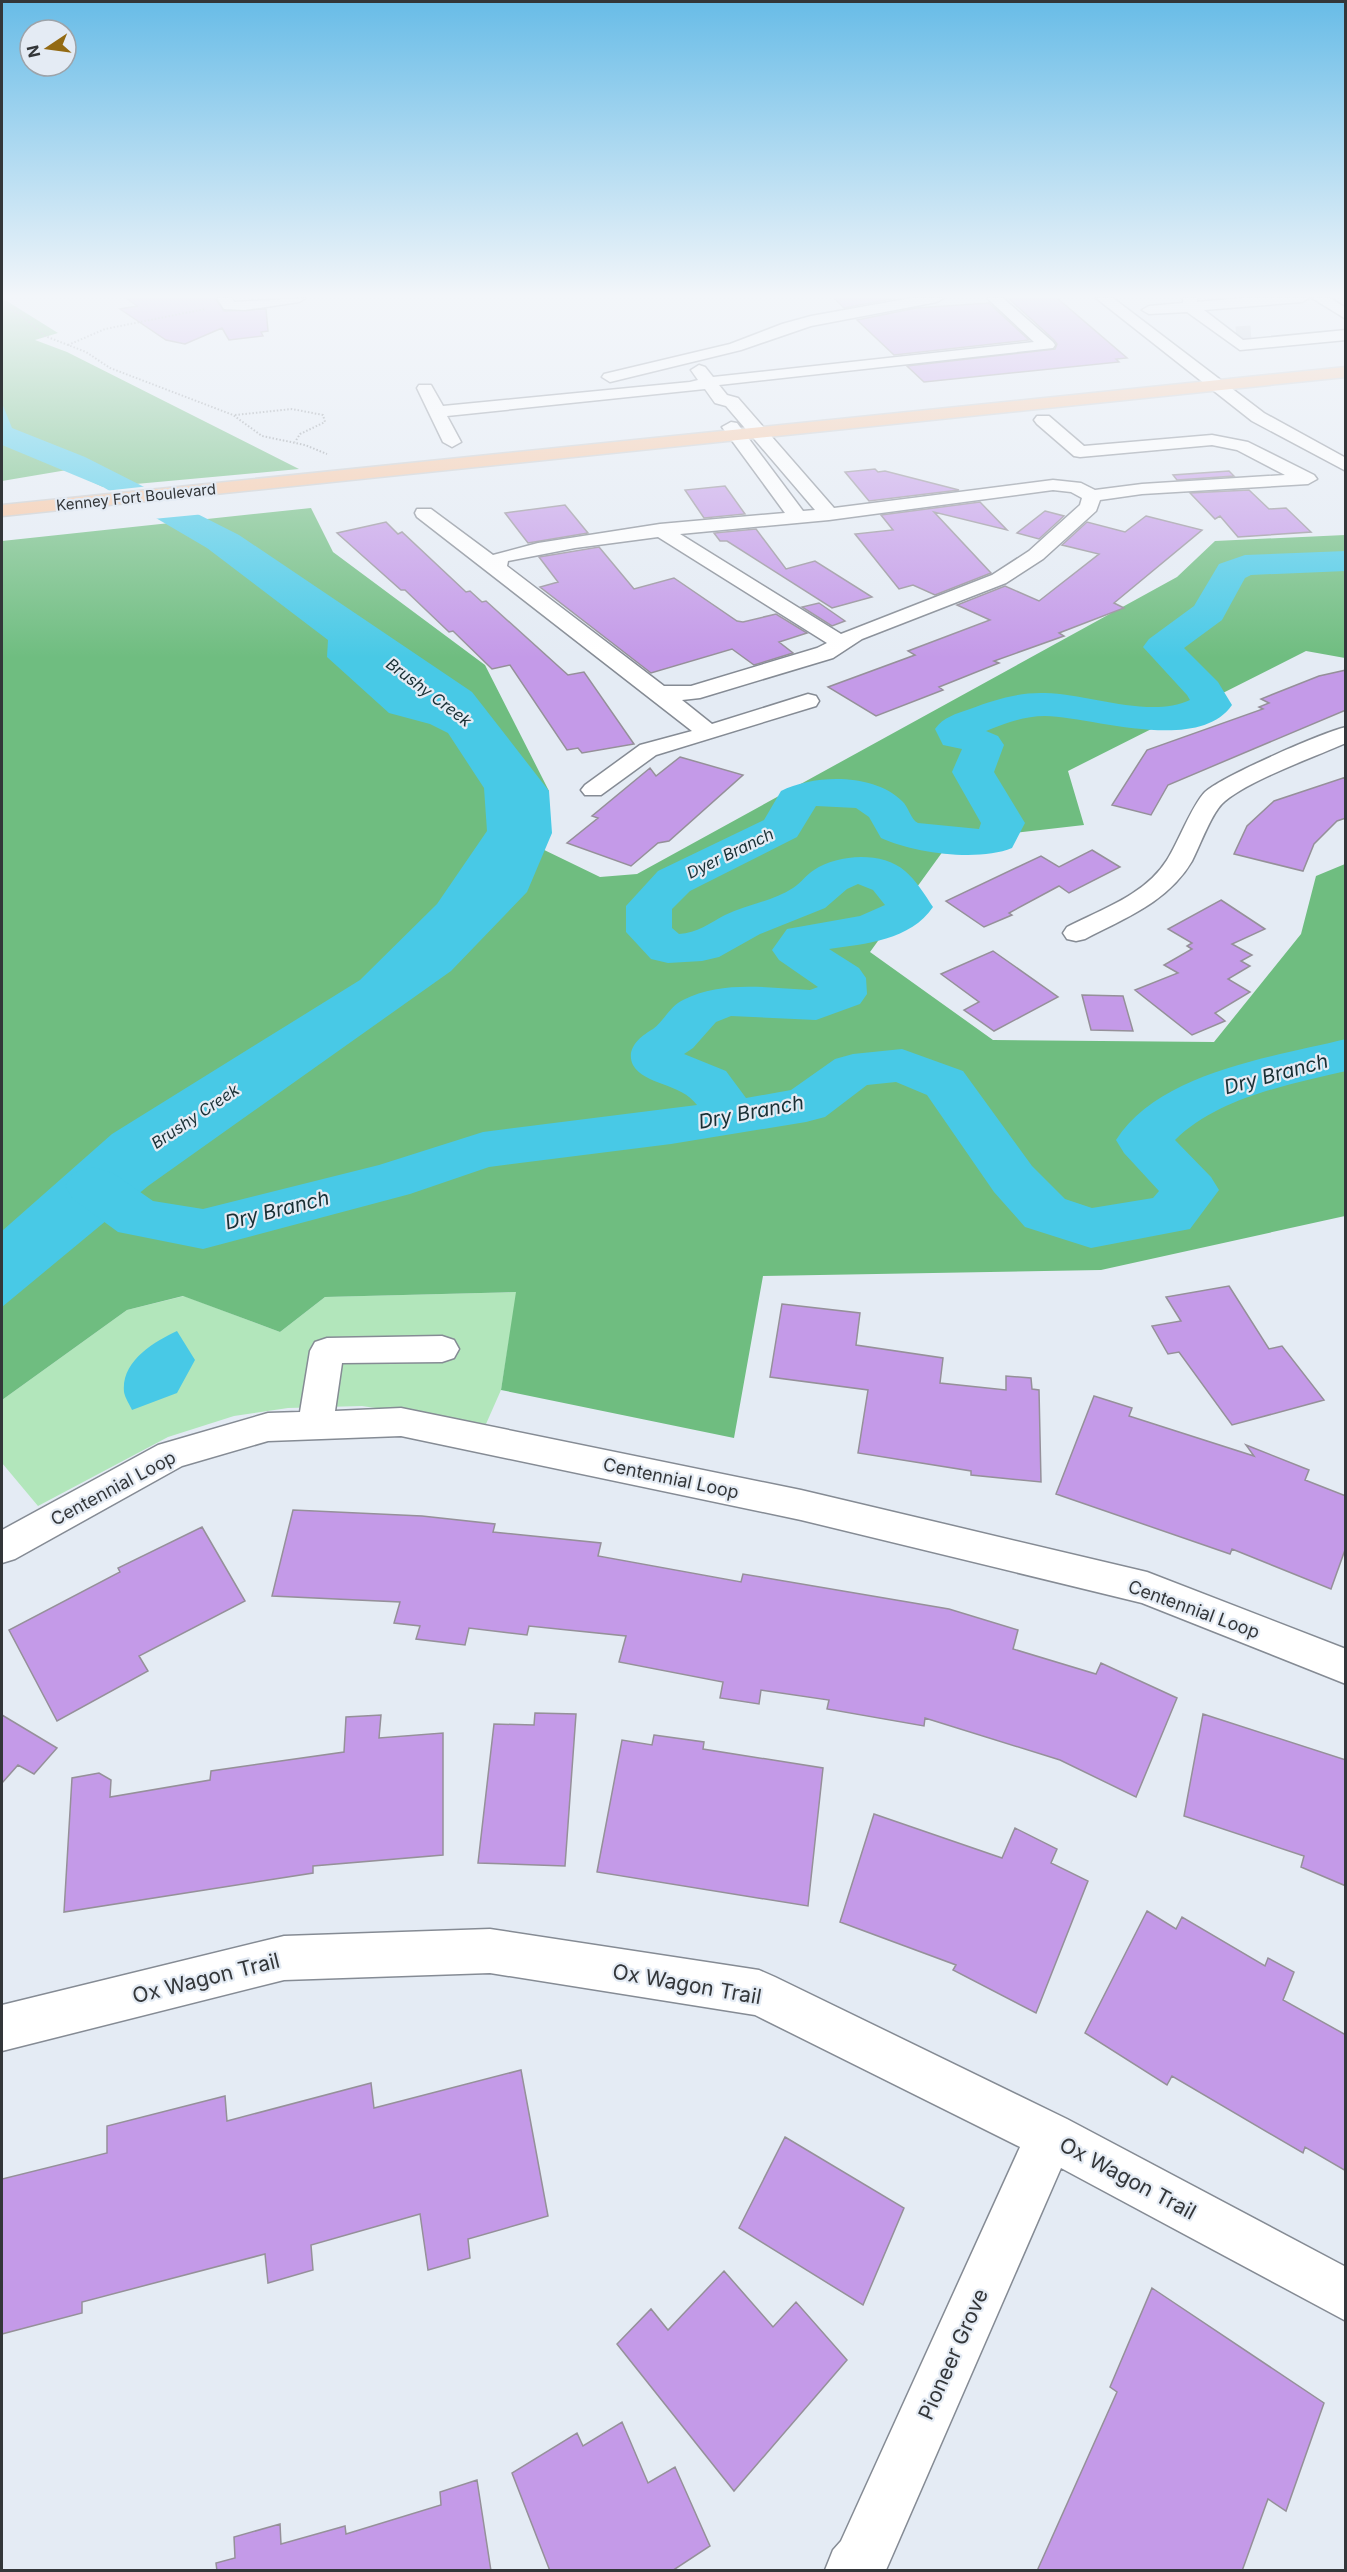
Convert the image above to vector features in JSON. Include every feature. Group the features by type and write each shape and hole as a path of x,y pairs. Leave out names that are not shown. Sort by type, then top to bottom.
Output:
{"main road":[{"name":"Kenney Fort Boulevard","path":"2,525 760,432 898,418"},
{"name":"Kenney Fort Boulevard","path":"2,511 774,448 1062,418"}],"street":[{"path":"440,418 452,442"},
{"path":"725,418 798,517"},
{"path":"747,418 829,514"},
{"path":"1260,418 1346,466"},
{"path":"1043,420 1086,458 1212,440 1231,442 1307,479"},
{"path":"1303,423 1346,447"},
{"path":"498,568 497,562 501,557 548,546 660,530 829,514 1053,485 1075,487 1092,496 1142,489 1287,481 1346,474"},
{"path":"660,693 692,693 825,653 855,634 999,579 1036,555 1089,507 1092,496"},
{"path":"424,513 709,733"},
{"path":"660,530 841,643"},
{"path":"593,790 648,750 808,701"},
{"path":"1076,933 1139,901 1159,887 1178,863 1213,798 1233,785 1346,734"},
{"path":"1321,746 1346,757"},
{"path":"315,1426 327,1351 442,1349"},
{"name":"Centennial Loop","path":"2,1548 171,1455 268,1427 402,1422 824,1511 1147,1588 1346,1667"},
{"name":"Ox Wagon Trail","path":"2,2028 284,1958 490,1951 759,1993 1050,2136 1346,2295"},
{"name":"Pioneer Grove","path":"853,2571 861,2561 1050,2136"}],"path":[{"path":"237,418 262,436 321,450 330,458"},
{"path":"295,442 300,434 325,422 324,418"}],"green space":[{"path":"2,418 198,418 299,469 103,487 67,470 2,481"},
{"path":"311,508 333,552 485,665 549,791 536,846 600,877 637,874 1177,577 1215,541 1345,535 1345,658 1306,651 1068,771 1084,825 1004,834 946,847 870,952 993,1040 1214,1042 1301,934 1316,876 1345,864 1345,1216 1101,1270 763,1276 734,1438 501,1390 516,1292 325,1297 280,1332 183,1296 127,1310 2,1400 2,541"},
{"path":"517,1292 501,1390 486,1424 362,1406 288,1408 234,1416 168,1437 38,1506 2,1463 2,1400 127,1310 184,1296 280,1332 325,1297"}],"water":[{"name":"Brushy Creek","path":"2,418 8,418 12,428 85,457 239,535 472,692 549,791 552,833 527,892 451,971 148,1186 2,1307 2,1231 112,1134 360,980 437,904 487,831 484,788 448,733 430,724 389,713 327,657 328,640 207,548 103,487 2,445"},
{"path":"177,1331 195,1360 177,1393 132,1410 124,1392 124,1381 133,1362 149,1347"}],"pier":[{"path":"150,486 205,514 153,519 104,491"}],"building":[{"path":"875,469 878,472 885,471 959,490 869,501 845,472"},
{"path":"1229,471 1234,476 1177,480 1173,475"},
{"path":"725,486 745,514 704,518 685,490"},
{"path":"1249,490 1269,509 1286,508 1311,532 1238,537 1220,516 1215,519 1190,493"},
{"path":"980,502 1007,530 934,512 991,573 935,595 913,585 899,589 855,534 893,530 881,515"},
{"path":"565,505 588,533 528,543 505,513"},
{"path":"1045,511 1064,516 1039,539 1017,533"},
{"path":"1146,516 1202,530 1114,603 1124,608 1059,633 1064,636 994,661 999,663 939,687 943,690 876,716 828,687 915,655 908,651 990,620 957,605 1005,586 1039,601 1099,554 1062,545 1087,522 1125,532"},
{"path":"386,522 398,534 402,532 466,592 470,591 482,602 486,601 568,675 584,672 634,744 582,753 578,748 567,750 510,665 492,669 453,631 449,632 405,590 401,590 337,533"},
{"path":"756,529 786,569 815,561 872,597 832,608 727,541 720,541 714,533"},
{"path":"599,547 634,589 674,578 737,621 743,622 776,614 807,633 779,642 793,653 754,665 732,649 651,673 540,587 558,582 539,557"},
{"path":"819,603 845,621 832,626 802,607"},
{"path":"1346,670 1346,710 1168,785 1151,815 1112,805 1147,750 1263,709 1259,707 1269,703 1261,699 1319,676"},
{"path":"680,757 743,775 669,841 658,843 631,866 567,843 598,818 592,816 650,768 656,776"},
{"path":"1346,777 1346,818 1337,821 1314,844 1303,871 1234,854 1247,826 1274,801"},
{"path":"1092,850 1120,867 1069,893 1059,886 1009,913 1012,915 984,927 946,901 1041,856 1059,867"},
{"path":"1221,900 1265,929 1232,944 1252,955 1241,961 1250,966 1228,979 1250,992 1215,1013 1225,1021 1192,1035 1135,990 1178,973 1164,965 1192,949 1187,946 1192,943 1168,929"},
{"path":"993,951 1058,997 994,1031 964,1010 979,1002 941,974"},
{"path":"1082,995 1123,996 1133,1031 1091,1030"},
{"path":"1229,1286 1269,1349 1282,1346 1324,1400 1232,1425 1179,1352 1168,1354 1152,1326 1181,1321 1166,1297"},
{"path":"782,1304 860,1313 856,1345 943,1358 940,1383 1006,1390 1006,1376 1031,1378 1032,1389 1039,1390 1041,1482 971,1475 971,1471 858,1453 868,1390 770,1377"},
{"path":"1094,1396 1132,1408 1129,1416 1254,1456 1246,1445 1309,1470 1305,1480 1346,1496 1346,1547 1331,1589 1232,1549 1230,1554 1056,1494"},
{"path":"293,1510 422,1516 495,1524 493,1532 601,1543 598,1556 741,1582 743,1574 949,1609 1018,1630 1013,1649 1096,1674 1101,1663 1177,1698 1136,1797 1060,1760 925,1718 924,1726 827,1709 829,1700 761,1690 759,1704 720,1698 723,1682 619,1662 626,1636 529,1626 527,1635 469,1628 465,1645 416,1639 420,1626 394,1623 400,1602 272,1596"},
{"path":"202,1527 245,1601 139,1656 148,1671 57,1721 9,1630 120,1572 118,1568"},
{"path":"535,1713 576,1714 565,1866 478,1863 494,1724 534,1725"},
{"path":"1203,1714 1346,1760 1346,1886 1301,1867 1304,1856 1184,1816"},
{"path":"2,1715 57,1748 34,1774 18,1765 2,1783"},
{"path":"381,1715 379,1738 443,1733 443,1855 313,1866 313,1873 64,1912 72,1778 99,1773 111,1780 110,1797 210,1780 211,1771 344,1752 346,1717"},
{"path":"654,1735 704,1742 703,1749 823,1768 808,1906 597,1872 622,1740 652,1745"},
{"path":"874,1814 1002,1858 1015,1828 1057,1849 1051,1863 1088,1881 1036,2013 953,1970 956,1965 840,1922"},
{"path":"1147,1911 1176,1929 1182,1917 1265,1966 1268,1958 1294,1972 1283,2000 1346,2035 1346,2171 1305,2147 1303,2153 1172,2076 1167,2085 1085,2033"},
{"path":"521,2070 548,2216 468,2239 470,2258 428,2270 420,2214 311,2245 313,2270 268,2283 265,2254 82,2302 82,2313 2,2334 2,2179 107,2153 107,2126 225,2096 227,2121 371,2083 374,2108"},
{"path":"785,2137 904,2208 863,2305 739,2228"},
{"path":"724,2271 773,2327 796,2302 847,2360 734,2491 617,2344 651,2309 668,2330"},
{"path":"1152,2288 1324,2403 1286,2511 1268,2499 1242,2571 1037,2571 1117,2392 1110,2387"},
{"path":"622,2422 648,2483 675,2467 710,2546 672,2571 550,2571 512,2473 577,2433 583,2446"},
{"path":"477,2480 491,2571 217,2571 216,2563 235,2558 234,2537 280,2524 281,2544 345,2526 346,2534 441,2505 440,2492"}],"waterway":[{"name":"Dyer Branch","path":"733,1117 708,1083 657,1062 657,1049 675,1037 698,1011 727,1001 816,1005 843,994 842,978 796,950 804,939 876,926 902,915 910,907 889,880 872,871 852,871 831,879 809,898 744,924 702,947 668,949 649,932 649,906 674,881 782,828 796,800 806,795 828,792 867,796 887,810 896,829 910,835 986,843 996,839 1003,823 973,772 984,745 975,740 957,736 955,729 1013,708 1044,704 1144,718 1168,719 1191,715 1212,705 1204,690 1162,647 1209,612 1231,571 1245,565 1346,561"},
{"name":"Dry Branch","path":"733,1117 806,1105 853,1070 902,1065 945,1083 1013,1179 1045,1213 1091,1228 1170,1215 1191,1190 1143,1140 1162,1122 1185,1106 1210,1094 1265,1075 1346,1055"},
{"name":"Dry Branch","path":"93,1186 138,1218 203,1229 391,1181 483,1150 671,1127 733,1117"}]}
